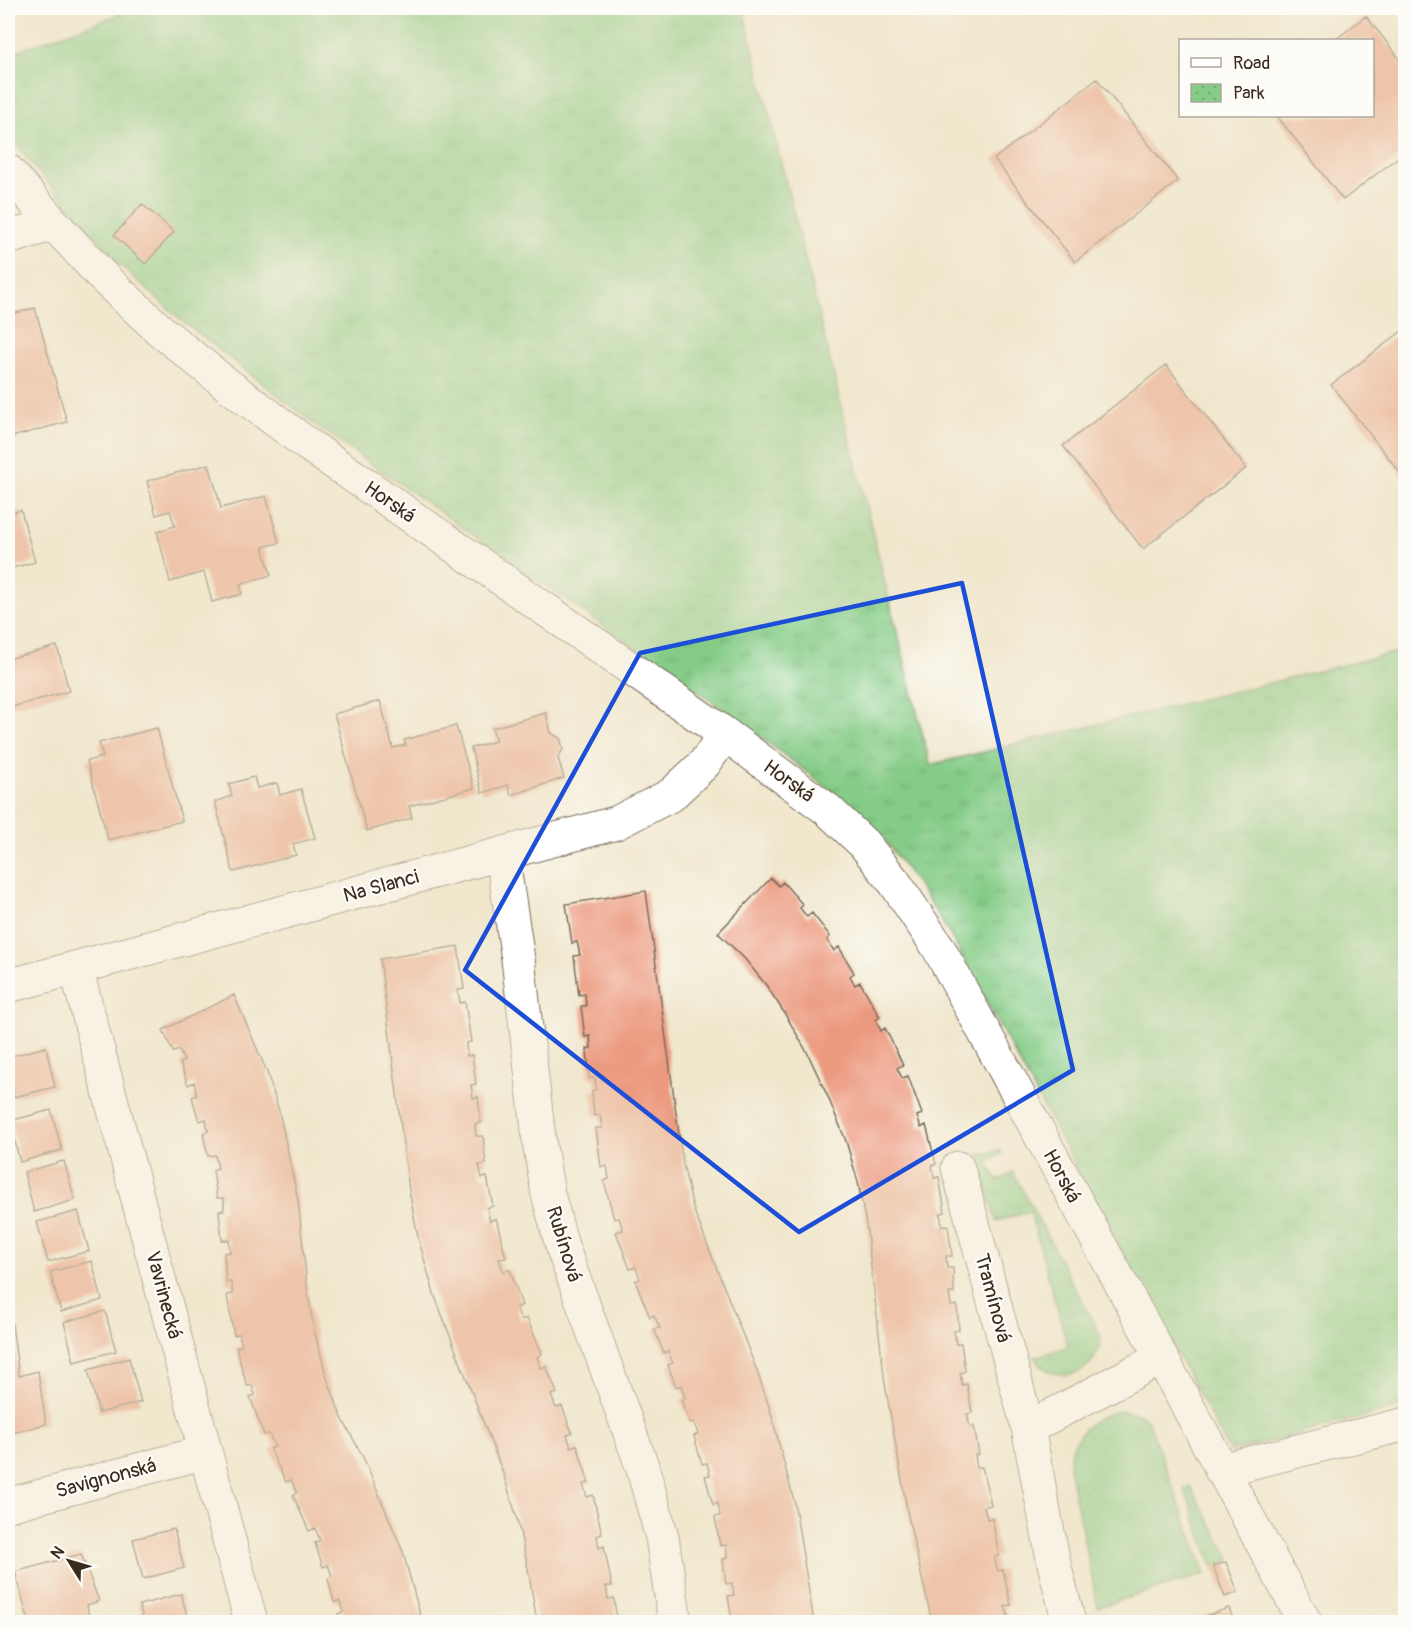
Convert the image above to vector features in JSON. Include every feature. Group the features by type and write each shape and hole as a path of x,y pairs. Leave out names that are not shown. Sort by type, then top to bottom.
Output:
{"street":[{"name":"Horská","path":"8,171 105,279 162,332 224,382 307,444 725,734 828,810 864,844 909,902 938,947 1305,1623"},
{"path":"8,238 54,224"},
{"name":"Na Slanci","path":"8,986 616,823 671,795 704,764 725,734"},
{"name":"Rubínová","path":"502,854 548,1194 562,1246 642,1466 662,1538 675,1623"},
{"name":"Vavrinecká","path":"76,968 251,1623"},
{"name":"Tramínová","path":"958,1168 1028,1428 1054,1564 1069,1623"},
{"path":"1028,1428 1161,1359"},
{"path":"1221,1470 1406,1424"},
{"name":"Savignonská","path":"8,1505 205,1452"}],"highlighted area":[{"path":"962,583 1073,1070 799,1232 465,970 640,653"}],"green space":[{"path":"137,8 743,8 930,765 1405,650 1405,1406 1230,1452 952,938 929,901 880,833 841,798 737,719 318,427 179,318 118,263 24,155 8,133 8,54"},
{"path":"1000,1150 1002,1153 987,1162 998,1181 1013,1172 1101,1337 1093,1361 1075,1373 1064,1375 1053,1373 1043,1367 1034,1357 1068,1347 1030,1212 996,1221 977,1155"},
{"path":"1122,1411 1136,1413 1147,1419 1206,1574 1098,1607 1069,1468 1070,1457 1084,1429 1101,1417"},
{"path":"1190,1486 1231,1560 1213,1566 1184,1488"}],"building":[{"path":"1366,16 1406,67 1406,151 1343,200 1278,117 1374,117 1374,39 1336,39"},
{"path":"1097,79 1178,181 1075,262 994,159"},
{"path":"142,204 174,232 145,264 114,235"},
{"path":"35,308 67,422 8,438 8,315"},
{"path":"1406,328 1406,480 1331,385"},
{"path":"1166,365 1246,468 1143,549 1063,446"},
{"path":"209,464 221,508 266,496 279,543 263,547 271,575 240,584 242,594 212,602 204,572 170,582 157,531 175,526 170,511 156,515 147,481"},
{"path":"21,510 35,562 8,569 8,514"},
{"path":"57,646 69,691 8,708 8,659"},
{"path":"380,701 393,748 406,745 404,740 456,726 474,788 409,806 412,818 367,831 334,714"},
{"path":"546,713 551,733 560,738 563,749 558,758 564,778 511,795 508,785 482,793 471,748 496,741 492,728"},
{"path":"157,728 182,821 108,840 87,761 103,757 99,743"},
{"path":"254,777 257,788 277,783 280,795 301,789 315,838 293,844 296,855 233,872 215,802 232,796 229,784"},
{"path":"771,878 779,886 783,882 803,905 800,908 807,917 812,913 830,936 827,940 834,951 839,947 854,973 850,976 855,985 860,982 880,1017 876,1020 881,1031 885,1028 903,1065 897,1068 902,1078 908,1076 922,1114 917,1116 921,1128 926,1125 936,1164 932,1166 934,1178 939,1177 945,1212 940,1214 942,1226 948,1225 952,1256 946,1256 947,1268 953,1268 954,1293 949,1293 951,1306 957,1305 959,1330 954,1331 956,1344 961,1343 965,1371 960,1373 962,1385 967,1384 972,1413 967,1414 970,1427 974,1426 979,1454 975,1455 977,1468 982,1467 991,1505 984,1507 987,1519 992,1518 999,1556 994,1557 998,1571 1003,1570 1011,1605 1005,1606 1009,1619 1014,1617 1015,1622 932,1622 909,1521 885,1384 866,1224 858,1182 846,1141 808,1054 785,1014 766,985 744,958 718,933"},
{"path":"646,891 683,1164 693,1208 757,1371 771,1413 794,1501 814,1622 738,1622 738,1619 732,1620 728,1596 734,1595 732,1583 726,1584 723,1559 727,1558 726,1545 720,1546 715,1517 720,1516 718,1503 713,1505 705,1476 710,1475 707,1463 702,1464 694,1436 698,1434 694,1422 690,1424 681,1400 685,1398 681,1385 676,1387 668,1365 673,1363 668,1351 664,1353 654,1329 660,1328 654,1315 650,1317 635,1281 640,1279 636,1267 630,1269 616,1232 623,1230 619,1218 614,1219 604,1181 609,1179 607,1166 601,1167 596,1128 602,1128 600,1115 594,1116 592,1091 596,1090 595,1078 589,1078 587,1049 591,1048 590,1036 585,1037 581,1006 586,1006 585,994 579,995 574,956 580,955 577,942 572,943 566,904"},
{"path":"458,946 464,989 458,990 460,1003 465,1002 471,1042 466,1043 467,1056 472,1055 476,1084 471,1085 473,1098 478,1097 481,1123 475,1124 476,1136 483,1136 486,1164 479,1165 482,1178 487,1177 493,1206 487,1208 490,1221 496,1218 506,1258 499,1259 503,1271 510,1270 522,1305 516,1308 521,1320 527,1318 542,1354 537,1357 541,1368 546,1366 557,1393 551,1395 556,1408 562,1406 572,1433 567,1435 571,1447 577,1445 589,1483 583,1484 587,1497 593,1495 602,1534 597,1536 599,1548 604,1546 612,1586 606,1586 608,1599 614,1598 617,1622 537,1622 516,1515 503,1473 434,1294 418,1237 409,1190 380,959"},
{"path":"234,995 267,1072 279,1111 298,1200 314,1330 326,1375 341,1416 364,1459 403,1552 422,1622 341,1622 338,1614 343,1612 340,1601 334,1602 328,1579 332,1576 328,1565 323,1567 315,1543 320,1540 315,1528 309,1531 293,1495 297,1493 291,1480 286,1482 270,1449 275,1447 269,1434 264,1435 250,1397 255,1395 252,1385 247,1386 236,1347 242,1346 239,1334 234,1335 227,1295 233,1294 231,1282 226,1283 224,1253 230,1252 229,1240 222,1240 219,1211 224,1210 224,1198 217,1198 213,1170 218,1168 215,1155 208,1156 203,1133 208,1131 206,1119 199,1121 192,1097 197,1095 194,1082 188,1085 180,1063 184,1061 179,1050 173,1052 163,1030"},
{"path":"46,1047 55,1087 14,1097 8,1071 8,1057"},
{"path":"51,1110 62,1150 20,1162 10,1121"},
{"path":"64,1161 75,1200 34,1212 24,1172"},
{"path":"78,1211 89,1251 48,1262 37,1222"},
{"path":"92,1261 102,1300 61,1312 50,1272"},
{"path":"105,1311 116,1351 74,1362 64,1322"},
{"path":"12,1324 19,1376 38,1371 46,1424 8,1434 8,1325"},
{"path":"129,1358 141,1402 99,1413 88,1370"},
{"path":"174,1529 184,1568 143,1579 133,1539"},
{"path":"81,1554 99,1601 87,1605 90,1622 29,1622 15,1572"},
{"path":"1226,1562 1238,1592 1225,1597 1213,1566"},
{"path":"181,1594 189,1622 144,1622 139,1605"},
{"path":"1229,1608 1234,1622 1187,1622"}]}
